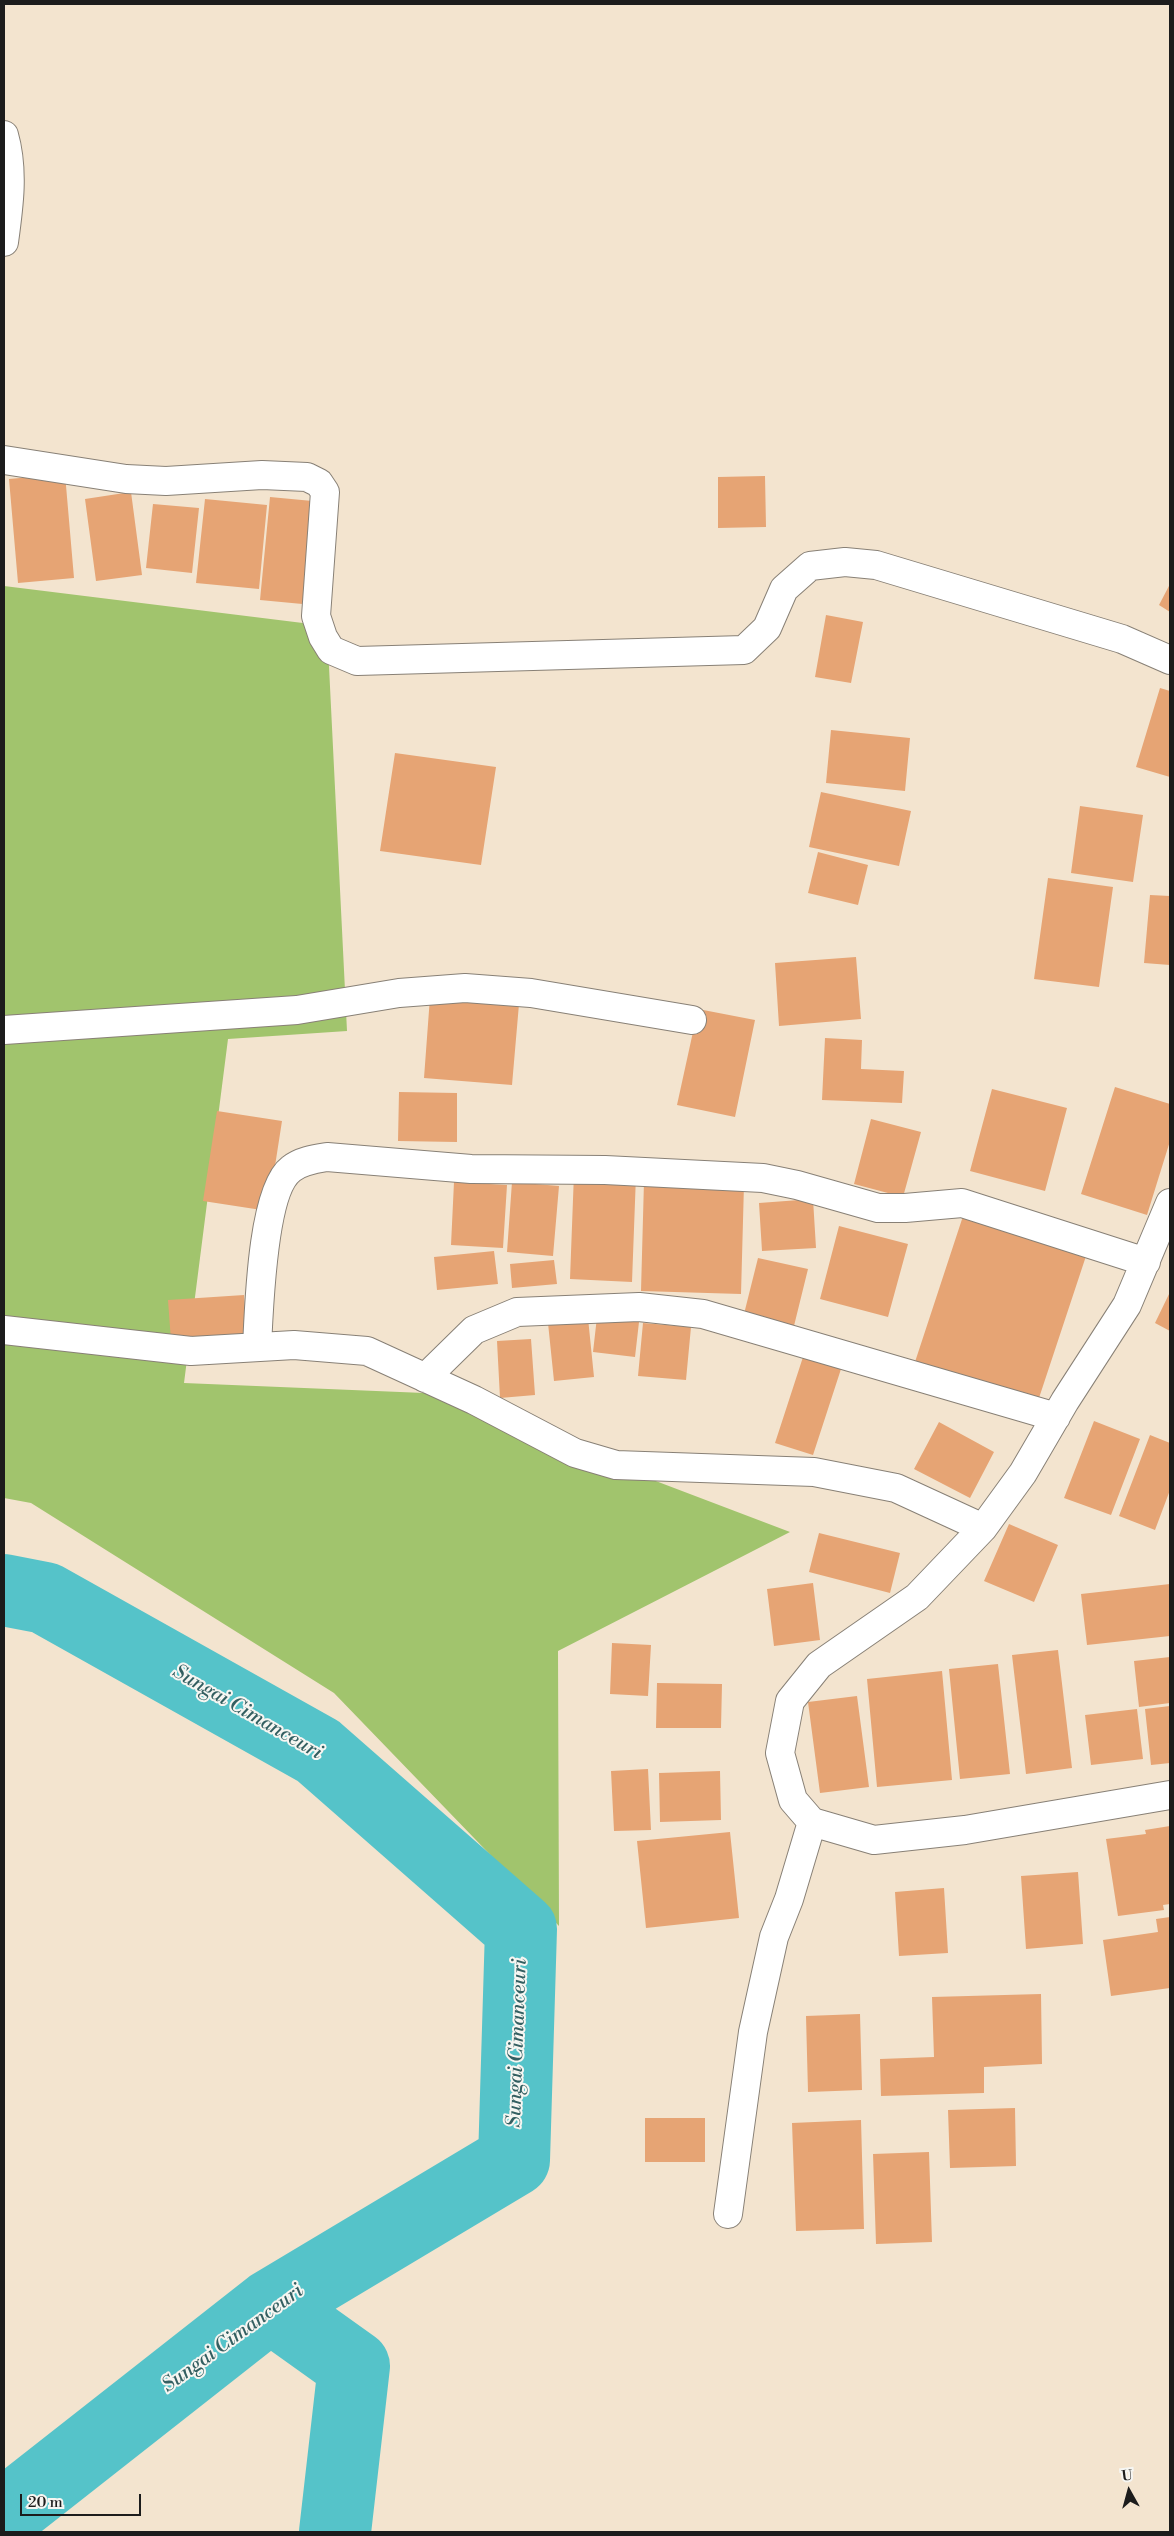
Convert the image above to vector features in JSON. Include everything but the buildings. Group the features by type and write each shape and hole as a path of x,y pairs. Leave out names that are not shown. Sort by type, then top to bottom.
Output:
{"street":[{"path":"4,135 10,155 9,205 4,242"},
{"path":"4,460 126,479 166,481 262,476 307,477 319,483 325,492 316,616 323,637 331,650 357,661 744,650 767,628 784,589 810,566 845,562 876,564 1122,639 1170,660"},
{"path":"4,1030 297,1010 399,993 465,988 531,992 692,1020"},
{"path":"257,1347 263,1245 281,1179 291,1168 306,1161 327,1157 471,1169 605,1170 763,1178 797,1184 878,1208 905,1208 962,1203 1146,1262"},
{"path":"1168,1216 1127,1305 1056,1416 1023,1473 983,1528 917,1597 819,1665 790,1701 780,1753 793,1800 812,1822 874,1840 965,1830 1170,1795"},
{"path":"424,1378 474,1330 517,1312 639,1308 703,1314 1056,1416"},
{"path":"4,1330 191,1351 294,1345 367,1351 474,1400 575,1453 616,1464 814,1472 896,1488 983,1528"},
{"path":"728,2214 753,2032 774,1937 789,1899 812,1822"}],"green space":[{"path":"4,586 327,626 347,1031 228,1039 184,1383 424,1393 790,1532 558,1651 559,1926 334,1693 31,1503 4,1498"}],"waterway":[{"name":"Sungai Cimanceuri","path":"4,1590 45,1598 318,1751 521,1929 514,2160 270,2306 4,2515"},
{"path":"270,2306 354,2366 335,2532"}]}
